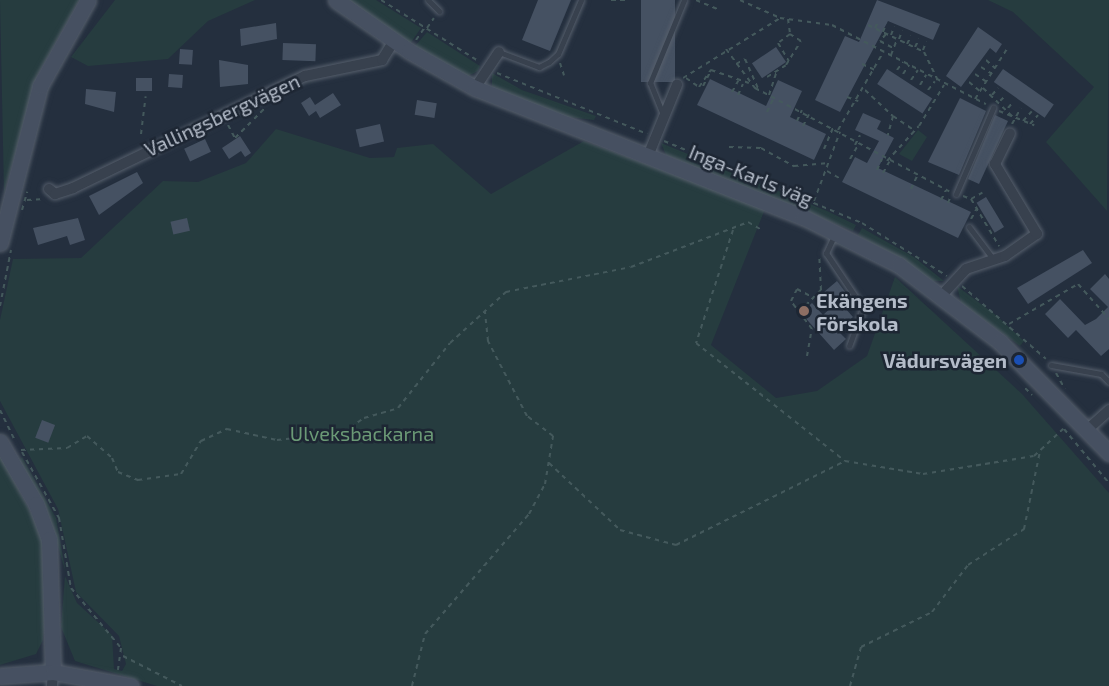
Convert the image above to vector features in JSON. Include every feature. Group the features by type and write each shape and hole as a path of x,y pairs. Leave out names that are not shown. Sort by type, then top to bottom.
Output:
{"street":[{"path":"6,245 40,86 88,0"},
{"name":"Inga-Karls väg","path":"336,0 394,41 475,88 836,231 942,295 1000,342 1109,453"},
{"name":"Vallingsbergvägen","path":"52,192 305,76 382,60 394,41"},
{"path":"475,88 499,52"},
{"path":"648,156 681,81"},
{"path":"942,295 966,269 1000,258 1037,234 995,164 1010,133"},
{"path":"1087,430 1109,410"},
{"path":"0,442 36,504 50,539 52,679"},
{"path":"0,676 131,686"}],"lane":[{"path":"429,0 439,12"},
{"path":"499,52 539,67 558,54 581,0"},
{"path":"664,117 650,83 684,0"},
{"path":"956,194 993,108"},
{"path":"970,225 1000,258"},
{"path":"836,231 823,253 862,301 849,346"},
{"path":"1052,365 1101,374 1109,382"}],"path":[{"path":"611,0 625,0"},
{"path":"696,0 719,10"},
{"path":"740,0 780,18 831,25 884,51 939,83 1032,125 1038,115"},
{"path":"412,46 439,12"},
{"path":"681,81 726,49 780,18"},
{"path":"789,19 790,34"},
{"path":"875,28 879,20"},
{"path":"886,24 880,41 893,48"},
{"path":"867,25 922,51 939,83"},
{"path":"891,36 894,27"},
{"path":"891,55 902,31"},
{"path":"766,77 789,61 801,41 790,34"},
{"path":"789,61 778,43 790,34"},
{"path":"907,44 911,36"},
{"path":"915,47 919,39"},
{"path":"922,51 926,42"},
{"path":"726,49 749,83 834,126 856,146 946,190 941,200"},
{"path":"975,99 1007,49"},
{"path":"814,201 827,171 839,131 865,90 884,51"},
{"path":"558,54 564,75"},
{"path":"736,64 745,59 759,90"},
{"path":"986,60 995,68"},
{"path":"897,70 903,62"},
{"path":"862,64 875,70"},
{"path":"903,74 909,65"},
{"path":"981,67 992,74"},
{"path":"681,81 699,87 711,70"},
{"path":"711,70 743,84 749,83"},
{"path":"703,86 711,70"},
{"path":"911,80 918,70"},
{"path":"769,95 776,72"},
{"path":"975,74 987,82"},
{"path":"920,85 926,75"},
{"path":"732,92 738,81"},
{"path":"928,90 935,81"},
{"path":"969,82 981,92"},
{"path":"738,95 743,84"},
{"path":"883,173 888,161 915,131 944,85"},
{"path":"983,88 1008,108 1014,118"},
{"path":"992,95 998,88"},
{"path":"865,90 893,116 915,131"},
{"path":"1000,101 1006,95"},
{"path":"141,134 146,96"},
{"path":"767,112 774,97"},
{"path":"847,97 858,101"},
{"path":"1008,108 1013,102"},
{"path":"221,115 235,138 265,108"},
{"path":"1014,118 1021,108"},
{"path":"797,121 802,110"},
{"path":"1023,121 1032,111"},
{"path":"803,126 809,114"},
{"path":"888,135 893,116"},
{"path":"824,149 834,126"},
{"path":"850,159 860,135"},
{"path":"729,147 761,148 794,166 829,163"},
{"path":"877,170 882,159"},
{"path":"827,171 839,178"},
{"path":"911,189 917,176"},
{"path":"21,213 26,200 28,181"},
{"path":"18,199 26,200 52,192"},
{"path":"982,193 971,199 1000,258"},
{"path":"970,225 978,210"},
{"path":"21,450 67,448 87,436 112,458 118,472 138,480 181,474 201,441 227,429 277,440 343,433 364,418 398,408 450,343 507,292 631,267 733,230 748,222 760,229"},
{"path":"858,228 862,223"},
{"path":"733,230 696,343 845,461 923,474 1040,451 1064,429 1072,413"},
{"path":"0,306 6,245"},
{"path":"799,312 821,290 823,253"},
{"path":"1009,324 1078,285 1109,319"},
{"path":"807,356 812,329 791,301 797,289 814,298"},
{"path":"412,686 425,634 529,514 545,484 553,436 527,416 488,341 485,312"},
{"path":"0,410 58,518 71,588 112,630 122,656 118,670"},
{"path":"1064,429 1109,483"},
{"path":"850,686 861,647 932,612 968,565 1024,530 1040,451"},
{"path":"549,463 620,530 676,545 845,461"},
{"path":"122,656 182,686"}],"green space":[{"path":"0,0 79,0 37,76 4,193"},
{"path":"115,0 255,0 208,21 168,59 88,66 71,57"},
{"path":"345,0 376,0 421,28 410,44"},
{"path":"988,0 1109,0 1107,211 1046,142 1094,87 1013,12"},
{"path":"427,32 480,66 478,71 466,77 415,46"},
{"path":"492,73 522,90 596,116 594,120 560,116 492,87"},
{"name":"Ulveksbackarna","path":"276,129 370,158 394,157 397,148 433,144 491,194 584,141 765,209 711,345 776,398 817,391 867,356 895,277 1022,394 1109,493 1109,686 157,686 75,661 61,627 65,576 77,603 112,635 114,669 122,671 126,664 119,636 76,592 58,509 0,401 0,320 13,259 81,258 163,181 198,182 246,163"},
{"path":"918,130 927,137 912,161 899,154"},
{"path":"661,143 856,225 853,231 666,155"},
{"path":"862,228 914,257 944,281 933,281 858,235"},
{"path":"957,286 997,316 1024,341 1020,346 961,303"},
{"path":"0,455 41,532 47,598 43,640 36,654 0,665"},
{"path":"22,457 56,518 66,573 46,507 19,461"}],"building":[{"path":"538,0 571,0 550,51 522,40"},
{"path":"641,0 675,0 675,82 641,82"},
{"path":"877,0 940,24 933,40 888,21 840,112 815,100 845,36 859,42"},
{"path":"276,23 277,39 241,46 240,29"},
{"path":"978,27 1002,44 996,53 990,48 961,87 946,76"},
{"path":"283,43 316,44 315,61 282,60"},
{"path":"776,47 786,62 762,78 752,63"},
{"path":"180,49 193,50 192,65 179,64"},
{"path":"219,60 248,65 248,84 220,87"},
{"path":"887,69 932,98 922,114 877,84"},
{"path":"1003,69 1054,105 1045,118 994,82"},
{"path":"169,74 183,75 182,88 168,87"},
{"path":"136,78 152,78 152,91 136,91"},
{"path":"710,79 766,106 778,80 802,91 790,117 826,134 814,160 697,105"},
{"path":"86,89 116,92 114,112 85,104"},
{"path":"333,93 341,105 320,118 316,111 309,116 301,103 310,97 315,105"},
{"path":"960,98 986,111 959,175 928,162"},
{"path":"417,100 437,103 434,118 415,115"},
{"path":"863,113 881,121 877,129 894,138 878,168 971,212 958,238 842,182 855,157 867,163 879,141 855,130"},
{"path":"995,115 1008,121 979,184 968,179"},
{"path":"380,124 384,142 360,147 356,130"},
{"path":"240,136 251,153 245,157 241,151 229,159 222,148"},
{"path":"205,139 211,152 190,161 184,149"},
{"path":"137,172 143,183 99,215 89,196"},
{"path":"986,197 1004,227 995,233 977,203"},
{"path":"78,218 85,240 70,245 67,236 38,245 33,228"},
{"path":"187,218 190,231 173,234 170,222"},
{"path":"1083,250 1092,263 1028,304 1017,288"},
{"path":"1105,274 1109,279 1109,349 1101,356 1076,330 1068,338 1045,314 1060,299 1085,325 1096,319 1108,307 1090,289"},
{"path":"837,281 852,301 845,308 853,317 838,331 846,339 834,350 801,313 812,303 823,315 835,304 824,292"},
{"path":"42,420 55,425 48,443 35,438"}],"place":[{"name":"Ekängens Förskola","path":"804,311"},
{"name":"Vädursvägen","path":"1019,360"}]}
